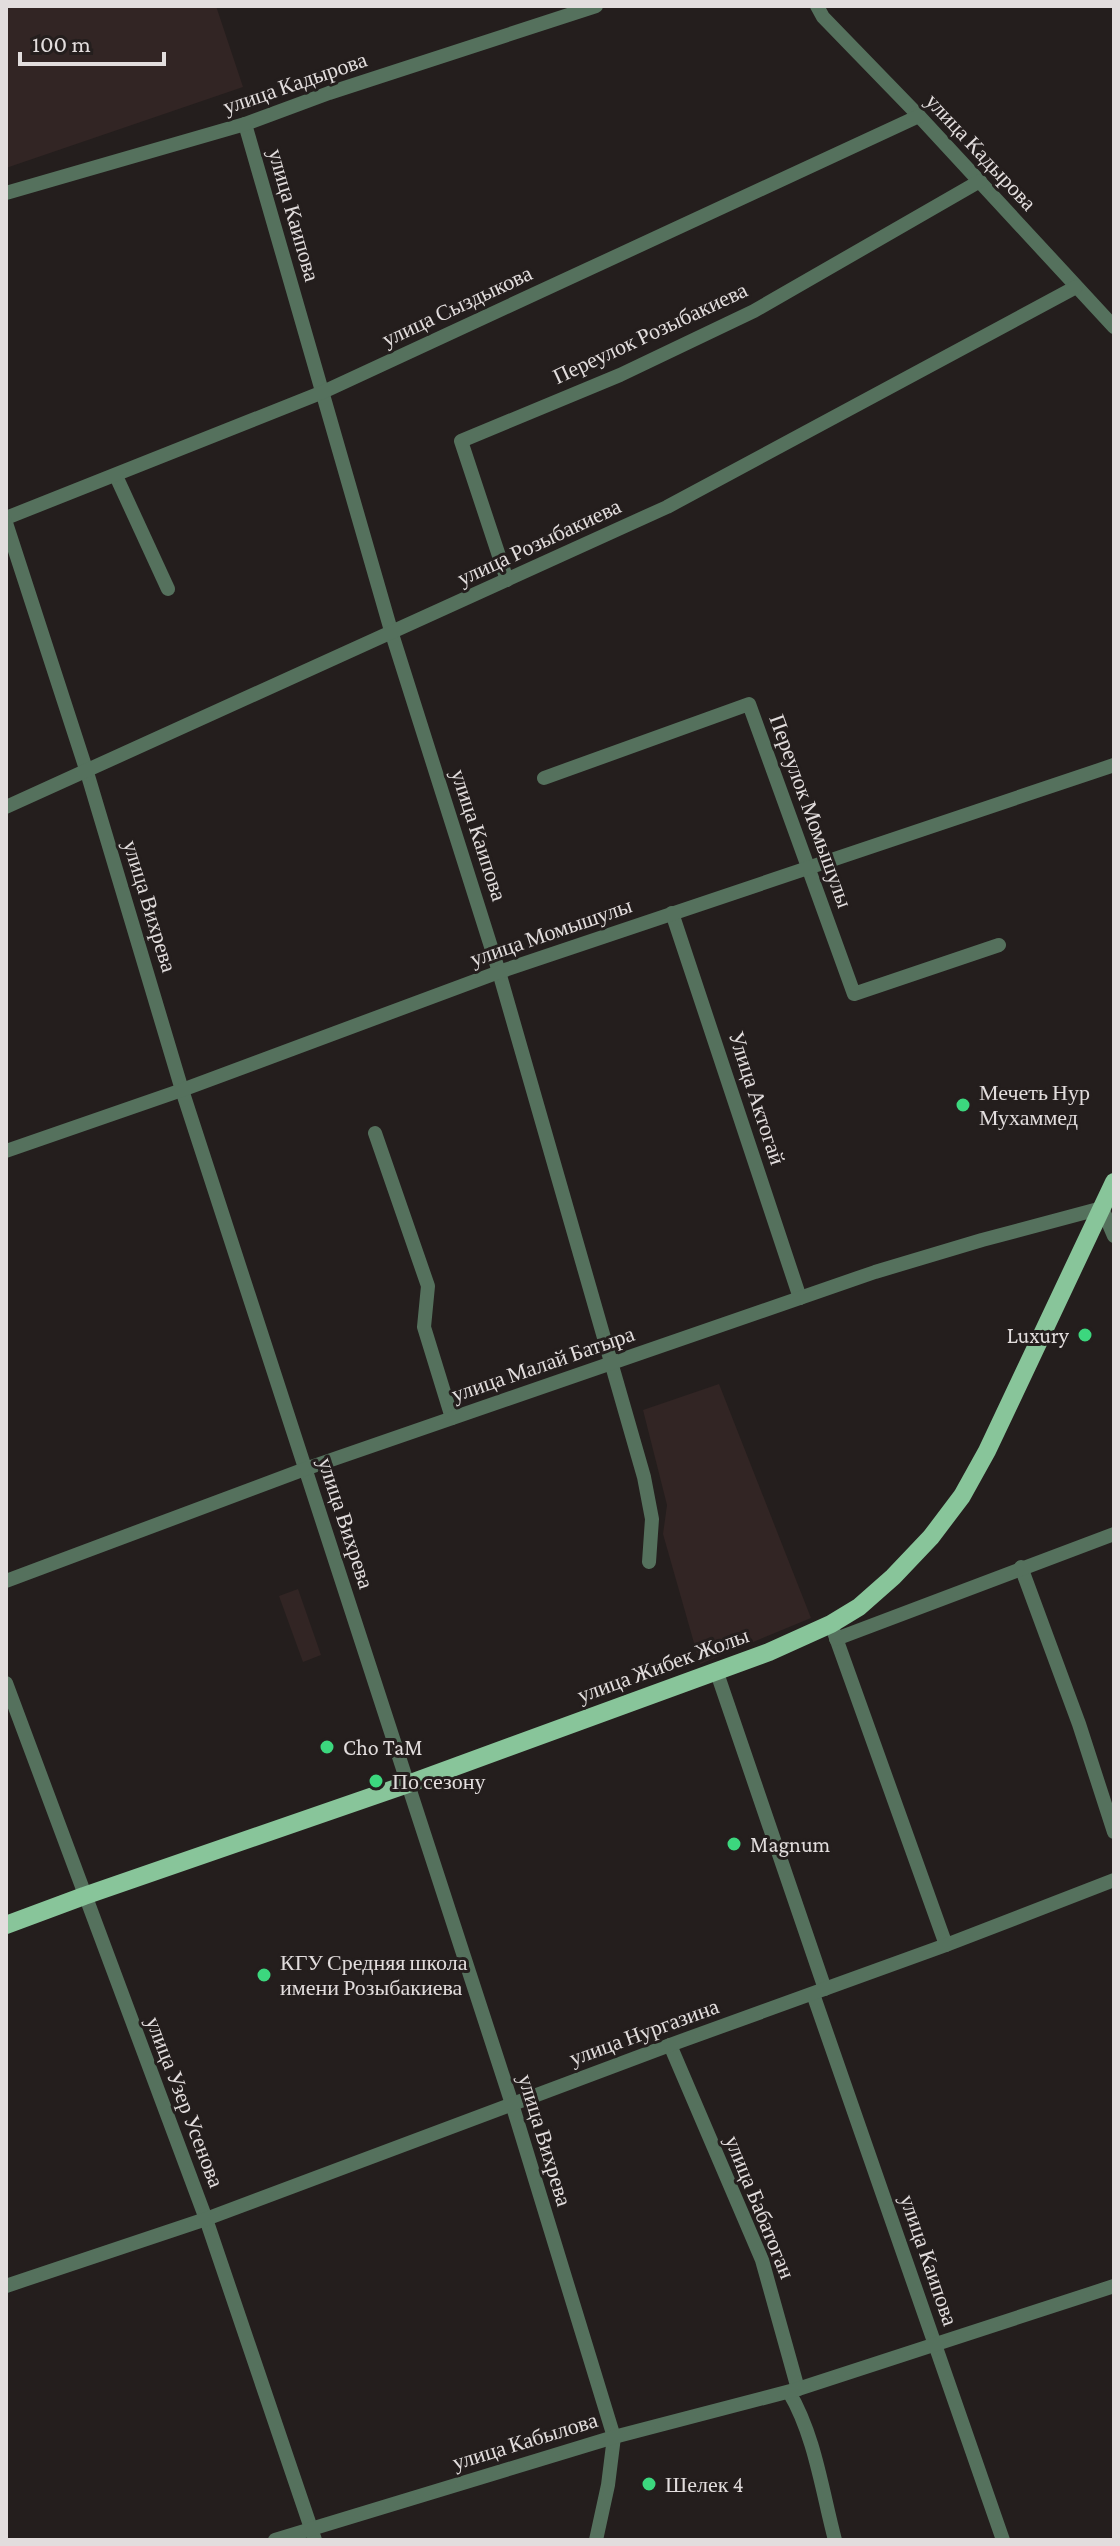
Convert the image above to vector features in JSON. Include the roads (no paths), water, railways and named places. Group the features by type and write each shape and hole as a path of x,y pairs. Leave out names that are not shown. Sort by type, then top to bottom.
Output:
{"main road":[{"name":"улица Жибек Жолы","path":"6,1925 408,1784 716,1670 834,1631 931,1537 962,1496 987,1451 1114,1182"}],"street":[{"name":"улица Кадырова","path":"6,193 245,124 564,11 596,6"},
{"name":"улица Кадырова","path":"817,6 823,17 1114,327"},
{"name":"улица Сыздыкова","path":"6,521 323,392 919,116"},
{"name":"улица Каипова","path":"245,124 392,634 499,972 644,1477 652,1519 649,1562"},
{"name":"Переулок Розыбакиева","path":"507,580 461,441 620,375 754,311 980,181"},
{"name":"улица Розыбакиева","path":"6,807 667,507 1076,287"},
{"path":"116,476 168,589"},
{"name":"улица Вихрева","path":"6,521 86,769 182,1090 512,2104 614,2437 596,2540"},
{"name":"Переулок Момышулы","path":"544,778 749,704 854,994 999,945"},
{"name":"улица Момышулы","path":"6,1151 182,1090 499,972 1114,765"},
{"name":"Улица Актогай","path":"672,913 800,1298"},
{"path":"375,1133 428,1286 424,1327 452,1418"},
{"path":"1102,1208 1114,1236"},
{"name":"улица Малай Батыра","path":"6,1581 305,1469 800,1298 982,1240 1102,1208"},
{"path":"946,1945 834,1631 1114,1534"},
{"path":"1021,1567 1079,1724 1114,1832"},
{"name":"улица Каипова","path":"716,1670 935,2345 1003,2540"},
{"name":"улица Узер Усенова","path":"6,1683 206,2219 313,2534"},
{"name":"улица Нургазина","path":"6,2286 206,2219 1114,1880"},
{"name":"улица Бабатоган","path":"670,2045 762,2260 835,2540"},
{"name":"улица Кабылова","path":"275,2540 313,2534 614,2437 794,2390 1114,2286"}],"place":[{"name":"Мечеть Нур Мухаммед","path":"963,1105"},
{"name":"Luxury","path":"1085,1335"},
{"name":"Cho TaM","path":"327,1747"},
{"name":"По сезону","path":"376,1781"},
{"name":"Magnum","path":"734,1844"},
{"name":"КГУ Средняя школа имени Розыбакиева","path":"264,1975"},
{"name":"Шелек 4","path":"649,2484"}]}
